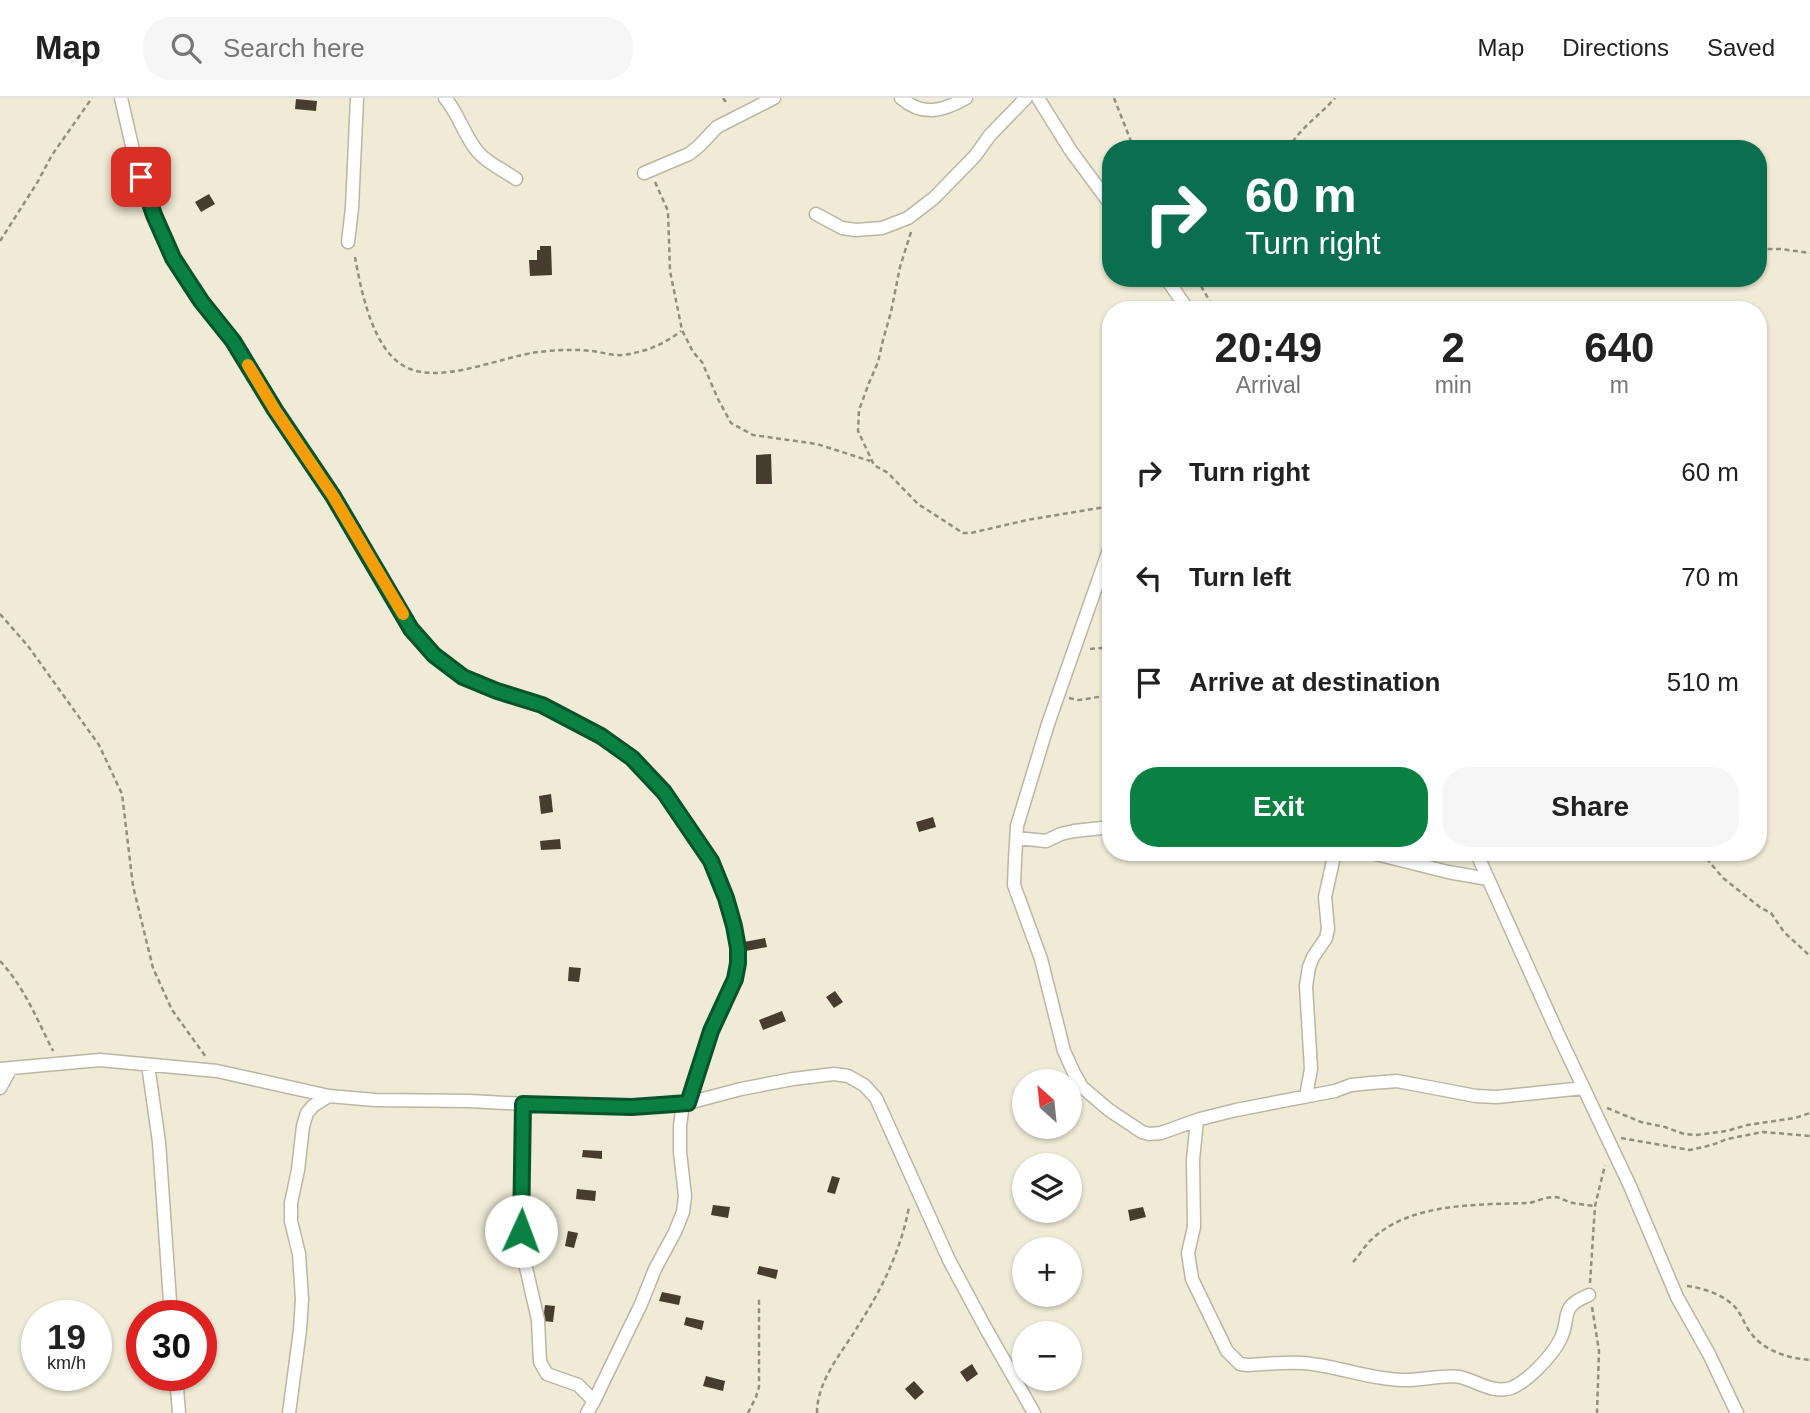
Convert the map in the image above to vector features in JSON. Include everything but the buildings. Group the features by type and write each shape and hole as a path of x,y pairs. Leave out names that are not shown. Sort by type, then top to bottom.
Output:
{"street":[{"path":"121,98 146,194 173,258 201,301 233,341 275,410 333,496 411,629 434,655 463,677 542,705 601,736 632,758 664,792 711,861 726,898 734,926 738,963 735,979 711,1031 680,1126 685,1196 683,1212 587,1413"},
{"path":"348,242 357,98"},
{"path":"445,98 478,152 516,179"},
{"path":"650,170 694,150 717,127 774,98"},
{"path":"901,98 922,110 937,111 966,98"},
{"path":"816,214 842,228 856,230 882,228 908,218 934,198 1026,98"},
{"path":"1038,98 1071,151 1102,193"},
{"path":"1102,569 1048,724 1017,826 1014,884 1041,959 1064,1051 1082,1087 1109,1110 1149,1134 1161,1133 1236,1110 1335,1091 1351,1085 1396,1082 1497,1097 1584,1088"},
{"path":"1017,838 1046,841 1061,834 1102,828"},
{"path":"1307,1096 1311,1069 1306,986 1309,967 1326,938 1328,929 1325,897 1333,861"},
{"path":"1405,861 1488,879"},
{"path":"1480,861 1630,1186 1671,1285 1709,1354 1737,1413"},
{"path":"0,1088 5,1069 100,1060 217,1070 329,1096 375,1100 632,1107 686,1103 793,1079 834,1074 848,1076 864,1084 876,1098 949,1260 1034,1413"},
{"path":"148,1065 159,1142 171,1300"},
{"path":"289,1413 302,1300 299,1254 291,1222 292,1203 307,1113 329,1096"},
{"path":"523,1104 521,1231 524,1262 538,1320 540,1362 547,1374 578,1385 594,1401"},
{"path":"1197,1120 1193,1160 1194,1227 1188,1253 1189,1267 1198,1295 1227,1351 1240,1364 1304,1363 1366,1376 1402,1380 1458,1376 1486,1387 1510,1389 1528,1379 1553,1350 1563,1332 1570,1307 1576,1300 1589,1295"},
{"path":"177,1391 179,1413"}],"path":[{"path":"0,241 52,155 92,98"},
{"path":"1114,98 1130,140"},
{"path":"1294,140 1335,98"},
{"path":"650,170 668,211 670,271 682,330 693,352 702,362 731,423 753,435 817,444 871,461"},
{"path":"916,211 878,362 858,416 858,431 871,461 888,473 918,504 963,533 1102,507"},
{"path":"1767,249 1810,253"},
{"path":"355,257 368,311 385,348 396,361 419,371 448,373 537,352 566,350 621,355 651,349 667,342 682,330"},
{"path":"0,614 28,646 99,745 122,794 133,886 153,968 172,1010 217,1070"},
{"path":"1073,650 1102,648"},
{"path":"1059,696 1079,700 1102,696"},
{"path":"1709,861 1723,878 1770,913 1784,932 1810,956"},
{"path":"0,961 28,1000 58,1064"},
{"path":"1591,1103 1641,1122 1696,1135 1810,1113"},
{"path":"1597,1413 1599,1351 1589,1295 1595,1206 1608,1140 1690,1150 1763,1132 1810,1136"},
{"path":"1353,1262 1370,1241 1388,1227 1422,1212 1503,1202 1530,1203 1550,1197 1595,1206"},
{"path":"817,1413 820,1396 833,1363 859,1326 891,1265 903,1235 909,1208"},
{"path":"1671,1285 1701,1288 1725,1300 1733,1305 1750,1332 1763,1345 1785,1356 1810,1360"},
{"path":"747,1413 759,1387 760,1297"}],"slow traffic":[{"path":"248,365 333,496 403,614"}],"route":[{"path":"141,177 173,258 190,286 233,341 275,410 333,496 411,629 434,655 463,677 542,705 601,736 632,758 664,792 698,839 711,861 726,898 734,926 738,963 735,979 711,1031 688,1103 632,1107 523,1104 521,1231"}]}
